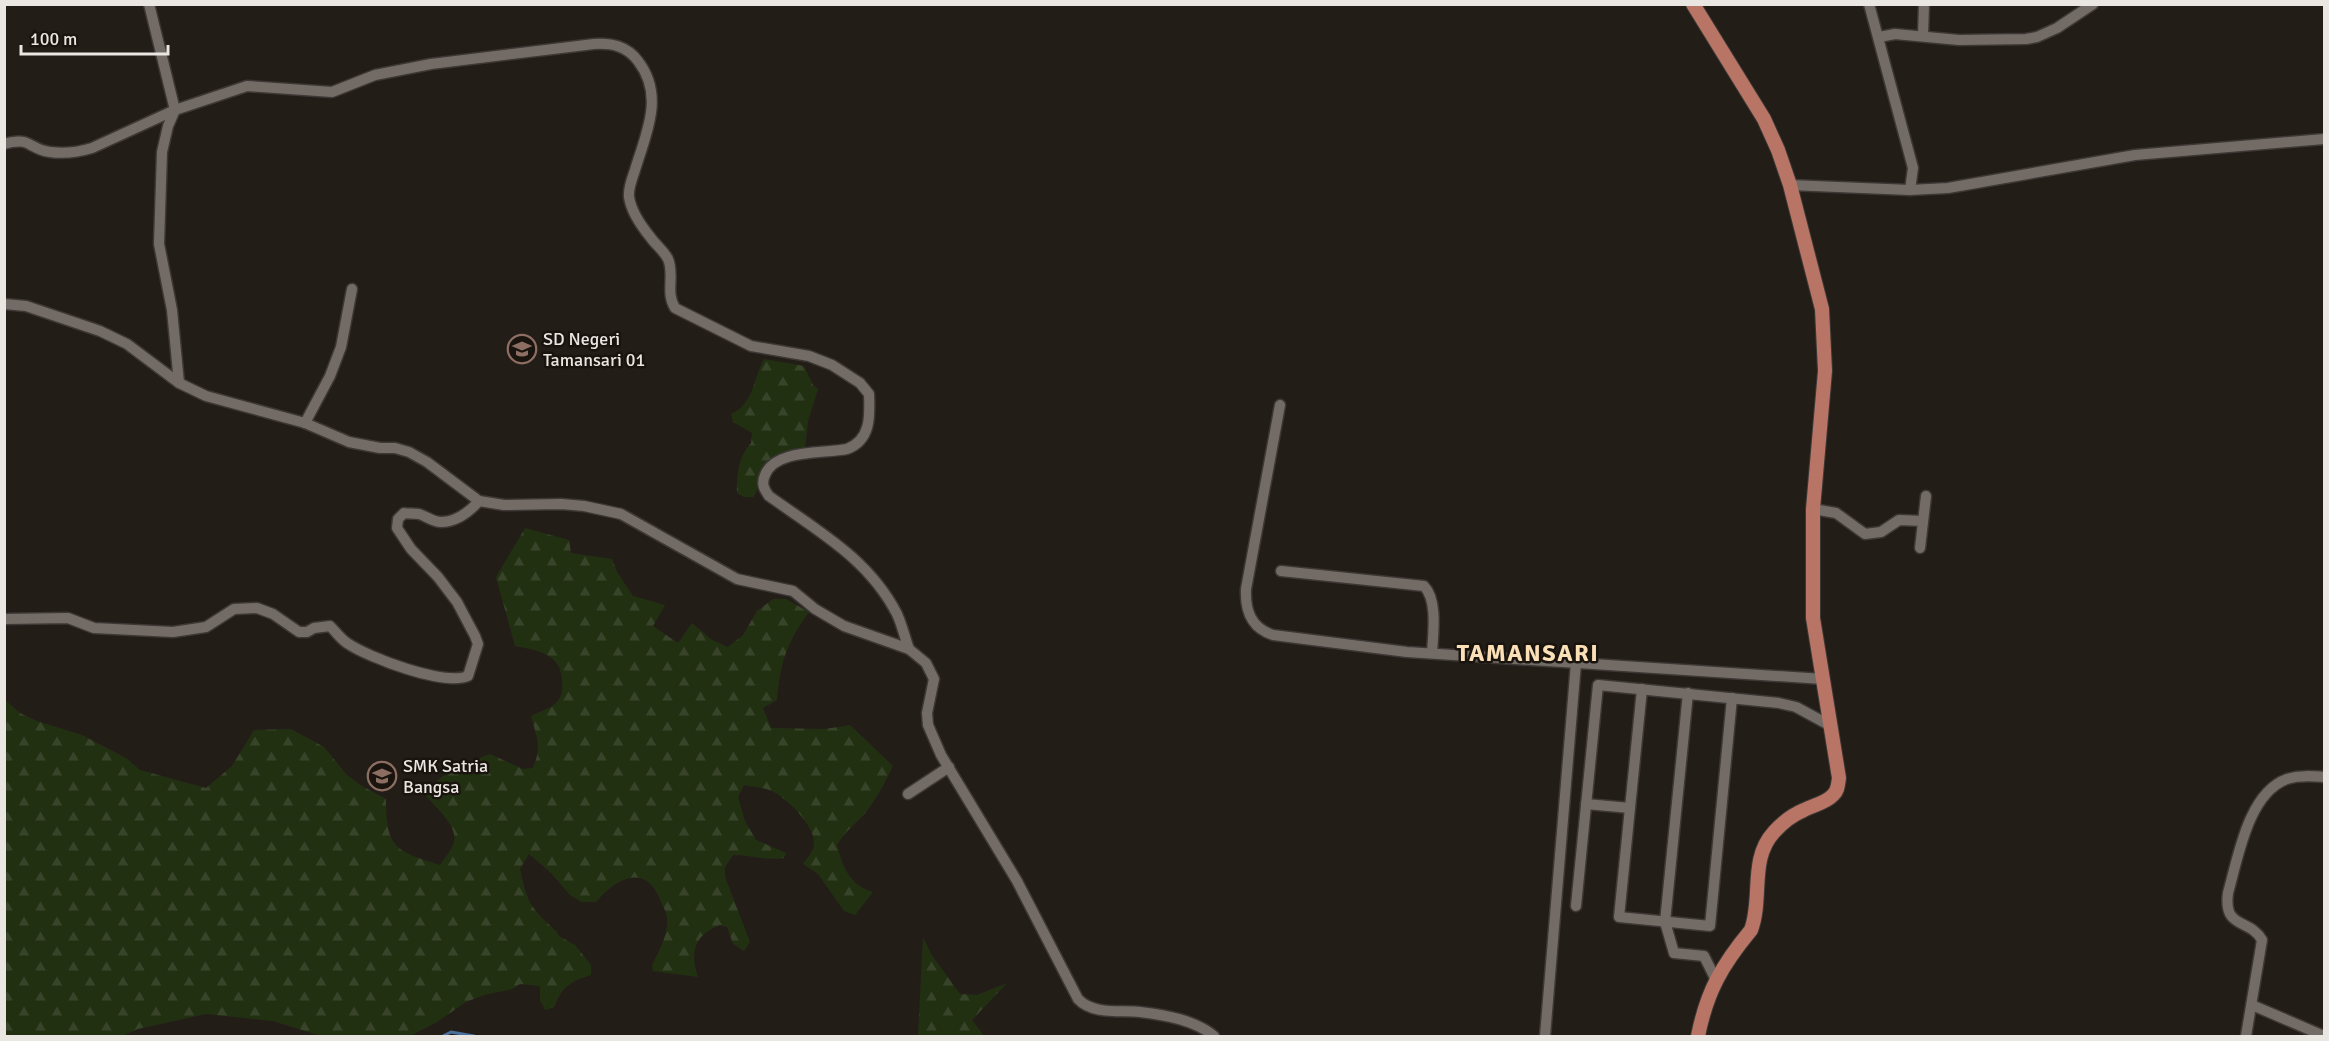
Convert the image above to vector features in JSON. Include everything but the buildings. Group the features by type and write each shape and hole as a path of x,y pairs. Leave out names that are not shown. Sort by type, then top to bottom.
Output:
{"main road":[{"path":"1693,4 1764,118 1790,185 1815,276 1825,335 1825,371 1814,509 1813,618 1839,778 1836,792 1830,798 1785,821 1767,842 1758,871 1755,920 1751,930 1716,980 1704,1006 1698,1036"}],"street":[{"path":"149,4 175,110 168,126 162,152 159,244 172,310 179,383"},
{"path":"1869,4 1913,168 1910,190"},
{"path":"1923,36 1924,4"},
{"path":"1879,38 1895,34 1959,40 2026,39 2057,28 2093,4"},
{"path":"4,144 23,141 50,152 93,148 175,110 247,86 332,92 375,75 431,64 594,44 616,45 627,49 647,74 652,98 647,133 630,189 630,199 639,220 668,258 670,297 675,308 751,346 820,360 846,372 869,394 868,427 864,438 854,446 838,450 782,458 771,464 766,471 763,488 769,496 824,533 860,562 897,614 909,649"},
{"path":"1790,185 1910,190 1948,188 2136,155 2325,139"},
{"path":"305,423 330,376 341,347 352,289"},
{"path":"4,304 26,306 100,332 126,344 179,383 207,396 305,423 349,442 409,452 427,462 479,501 515,505 573,505 621,514 737,579 793,591 815,609 844,626 909,649 926,663 932,672 934,687 927,713 928,725 949,767 1017,881 1074,992 1083,1004 1100,1010 1139,1012 1178,1019 1204,1029 1214,1036"},
{"path":"1280,405 1246,589 1245,602 1254,625 1261,631 1273,635 1407,652 1823,679"},
{"path":"1920,548 1926,496"},
{"path":"4,619 68,618 94,627 173,632 206,627 234,609 257,608 273,614 299,632 330,626 346,642 365,653 430,676 461,679 468,676 472,668 478,644 475,636 457,602 438,577 411,549 397,528 398,519 404,513 420,514 427,519 441,522 456,518 471,510 479,501"},
{"path":"1814,509 1836,513 1865,534 1881,532 1897,521 1923,521"},
{"path":"1281,571 1424,586 1430,595 1432,606 1432,653"},
{"path":"1545,1036 1576,663"},
{"path":"1576,906 1598,685 1779,703 1796,707 1831,726"},
{"path":"1642,689 1619,917 1665,922 1710,926 1732,698"},
{"path":"1688,693 1665,922 1674,953 1704,956 1716,980"},
{"path":"908,794 949,767"},
{"path":"2246,1036 2262,940 2255,931 2232,918 2227,900 2253,812 2272,788 2286,779 2299,776 2325,777"},
{"path":"1586,804 1630,808"},
{"path":"2252,1005 2325,1036"}],"green space":[{"path":"764,359 804,366 813,385 818,389 808,421 805,449 761,472 756,493 753,497 744,497 737,493 737,480 741,460 751,443 752,433 733,422 731,414 739,410 749,397"},
{"path":"525,528 569,540 571,553 612,559 617,572 633,596 665,605 653,626 678,643 692,623 712,640 728,647 743,635 757,611 773,599 786,599 809,612 795,633 786,653 777,700 763,708 771,728 825,729 850,725 893,766 870,807 837,845 848,874 858,885 873,892 855,915 844,911 818,874 803,864 814,847 813,837 806,822 785,800 772,791 744,785 738,797 745,821 756,840 786,853 784,858 777,859 733,855 725,867 725,877 750,942 744,951 733,944 727,927 720,925 712,929 696,945 694,959 698,977 653,971 652,965 665,936 667,917 654,888 646,881 630,878 612,887 596,902 582,902 570,895 551,873 529,854 520,869 531,905 559,936 575,945 591,965 591,975 568,986 560,994 554,1007 545,1010 540,1000 540,986 520,984 512,989 484,995 466,1002 437,1022 410,1036 321,1036 273,1021 206,1014 138,1029 122,1036 5,1036 5,700 20,713 37,721 82,735 126,758 140,770 206,788 232,766 254,730 291,729 324,747 347,775 386,799 388,828 396,846 413,856 440,865 453,845 453,831 445,817 423,792 454,769 490,754 523,769 533,768 538,748 531,716 553,705 562,693 561,672 553,659 532,649 515,646 496,577"},
{"path":"923,937 931,954 960,994 977,995 1007,983 972,1020 984,1036 918,1036"}],"waterway":[{"path":"443,1036 451,1032 474,1036"}],"place":[{"name":"SD Negeri Tamansari 01","path":"522,349"},
{"name":"SMK Satria Bangsa","path":"382,776"}],"district":[{"name":"TAMANSARI","path":"1528,653"}]}
